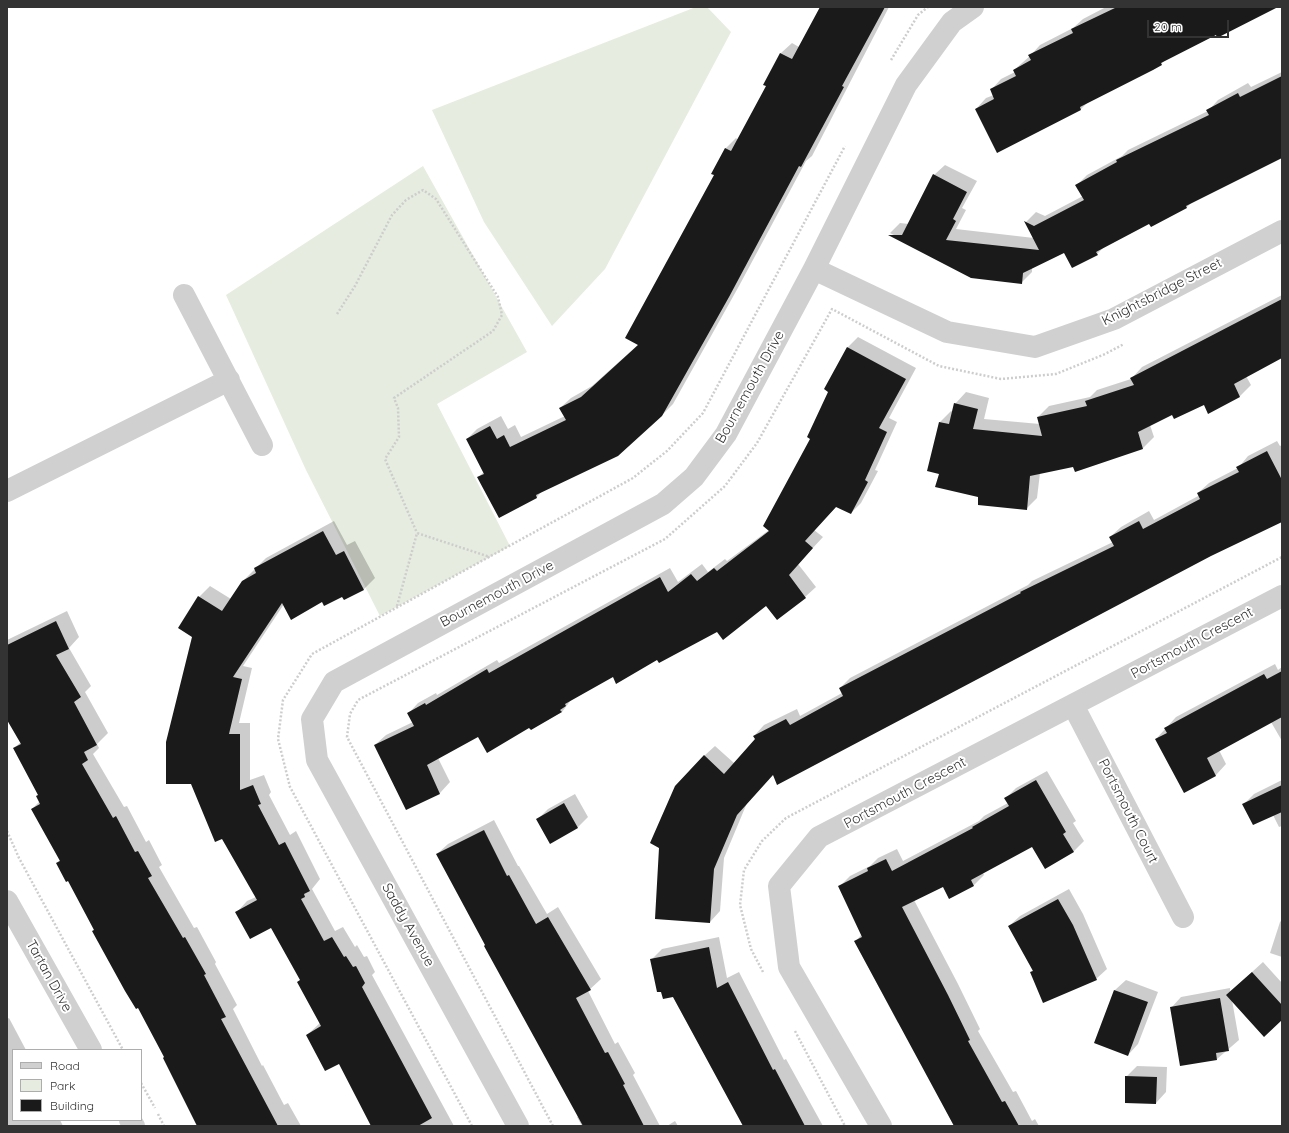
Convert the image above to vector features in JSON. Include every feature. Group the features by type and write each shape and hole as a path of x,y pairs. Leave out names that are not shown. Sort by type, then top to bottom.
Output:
{"street":[{"name":"Bournemouth Drive","path":"312,719 334,682 663,504 694,477 726,434 814,269 906,86 952,22 973,7"},
{"name":"Knightsbridge Street","path":"814,269 947,332 1035,347 1114,319 1282,231"},
{"path":"184,295 262,445"},
{"path":"7,491 229,380"},
{"name":"Portsmouth Crescent","path":"881,1126 788,967 779,886 819,837 1282,596"},
{"name":"Portsmouth Court","path":"1073,705 1183,917"},
{"name":"Saddy Avenue","path":"312,719 317,760 518,1126"},
{"name":"Tartan Drive","path":"7,901 90,1049"}],"path":[{"path":"337,314 355,286 392,215 406,200 423,190 436,199 498,297 502,315 494,331 394,398 398,408 399,437 385,459 417,533 397,606"},
{"path":"553,1126 347,737 350,714 358,700 665,539 725,486 748,456 757,443 832,309 940,366 1000,379 1056,374 1105,354 1126,343"},
{"path":"417,533 490,557"},
{"path":"7,831 19,858 122,1049"},
{"path":"142,1085 164,1126"}],"green space":[{"path":"696,7 707,7 731,32 605,269 552,326 484,222 432,110"},
{"path":"423,166 527,352 437,404 510,546 380,616 306,470 226,295"}],"building":[{"path":"820,7 885,7 842,86 844,87 801,167 799,166 729,297 662,416 618,456 536,495 537,498 499,518 477,477 484,474 466,439 490,426 497,439 504,435 510,447 566,420 559,408 581,397 638,345 625,338 714,175 711,174 725,148 731,151 766,86 763,85 780,53 792,59"},
{"path":"1117,7 1278,7 1217,38 1216,35 1161,63 1162,65 1153,70 1080,107 1081,110 997,153 975,109 994,99 990,89 1016,76 1013,70 1031,60 1028,55 1073,33 1071,29"},
{"path":"1282,76 1282,158 1186,206 1187,208 1151,227 1149,224 1096,252 1098,255 1072,268 1064,253 1023,273 1022,284 971,278 888,235 902,235 933,174 967,192 953,219 956,221 946,240 1039,250 1024,221 1034,226 1084,200 1075,185 1117,162 1116,160 1209,115 1206,110 1238,93 1240,97"},
{"path":"1282,299 1282,358 1234,384 1240,397 1208,414 1204,405 1174,419 1172,415 1138,432 1143,449 1075,472 1073,467 1030,476 1027,510 978,505 978,497 935,487 939,474 927,471 939,422 949,424 954,403 978,409 973,429 1042,436 1037,417 1087,406 1085,401 1134,385 1130,378"},
{"path":"847,347 906,379 879,428 887,432 865,480 868,482 851,514 836,507 805,541 813,548 789,575 806,598 777,620 766,606 723,640 717,632 659,663 657,660 616,684 613,677 565,704 566,706 560,710 562,712 531,730 529,728 487,753 478,737 427,765 440,794 406,810 374,745 414,726 407,713 425,703 426,705 487,669 489,673 660,577 668,592 691,574 697,581 714,568 717,571 769,531 763,526 810,439 807,437 828,392 824,389"},
{"path":"1267,451 1282,480 1282,522 1211,556 777,785 773,775 737,815 714,869 710,923 655,919 659,848 650,843 675,786 704,755 724,774 755,739 753,736 786,719 790,725 843,696 839,688 1021,593 1020,592 1114,546 1109,537 1139,521 1143,529 1200,499 1197,493 1239,472 1236,467"},
{"path":"323,531 336,555 344,551 364,590 344,600 342,597 324,606 322,602 291,620 282,603 233,677 242,679 229,734 240,734 240,790 253,785 261,804 258,805 279,845 285,842 310,891 304,894 305,897 301,899 324,941 332,937 344,957 346,956 353,967 356,966 365,983 362,987 432,1118 418,1126 371,1126 339,1064 325,1071 306,1035 321,1026 297,982 300,980 271,928 250,939 235,912 257,900 222,839 215,842 191,784 166,784 166,742 192,637 178,628 198,596 222,611 242,581 256,573 254,568"},
{"path":"56,621 69,649 56,655 81,697 74,702 97,745 84,752 88,760 82,764 113,818 116,816 135,852 138,851 152,876 148,878 206,974 204,975 226,1017 221,1019 278,1126 197,1126 163,1058 164,1057 138,1008 136,1009 125,991 92,931 94,930 68,881 66,882 56,863 60,861 31,809 40,804 36,796 38,795 13,748 21,744 7,720 7,645"},
{"path":"1282,671 1282,717 1207,758 1216,776 1184,793 1155,739 1167,733 1164,728 1264,674 1267,679"},
{"path":"1036,780 1066,832 1063,834 1074,852 1045,869 1032,847 971,880 974,886 949,899 943,887 902,907 948,995 970,1040 968,1041 1002,1102 1005,1101 1019,1126 954,1126 854,941 862,937 838,886 868,871 867,868 886,859 892,871 973,828 972,827 1009,806 1004,798"},
{"path":"1282,785 1282,812 1253,825 1242,804"},
{"path":"564,803 578,828 550,844 536,819"},
{"path":"484,830 507,876 509,875 536,924 548,917 591,990 576,998 605,1053 608,1052 625,1084 623,1085 644,1126 583,1126 484,946 485,945 436,854"},
{"path":"1058,899 1073,925 1097,980 1043,1003 1030,972 1033,971 1008,926"},
{"path":"709,947 717,988 728,982 773,1070 775,1069 805,1126 743,1126 673,997 663,999 661,992 657,992 650,959"},
{"path":"1252,972 1282,1005 1282,1020 1264,1037 1226,995"},
{"path":"1114,990 1148,1002 1128,1056 1094,1043"},
{"path":"1220,998 1229,1051 1216,1053 1217,1060 1180,1066 1170,1007"},
{"path":"1125,1076 1157,1077 1156,1104 1125,1103"}]}
